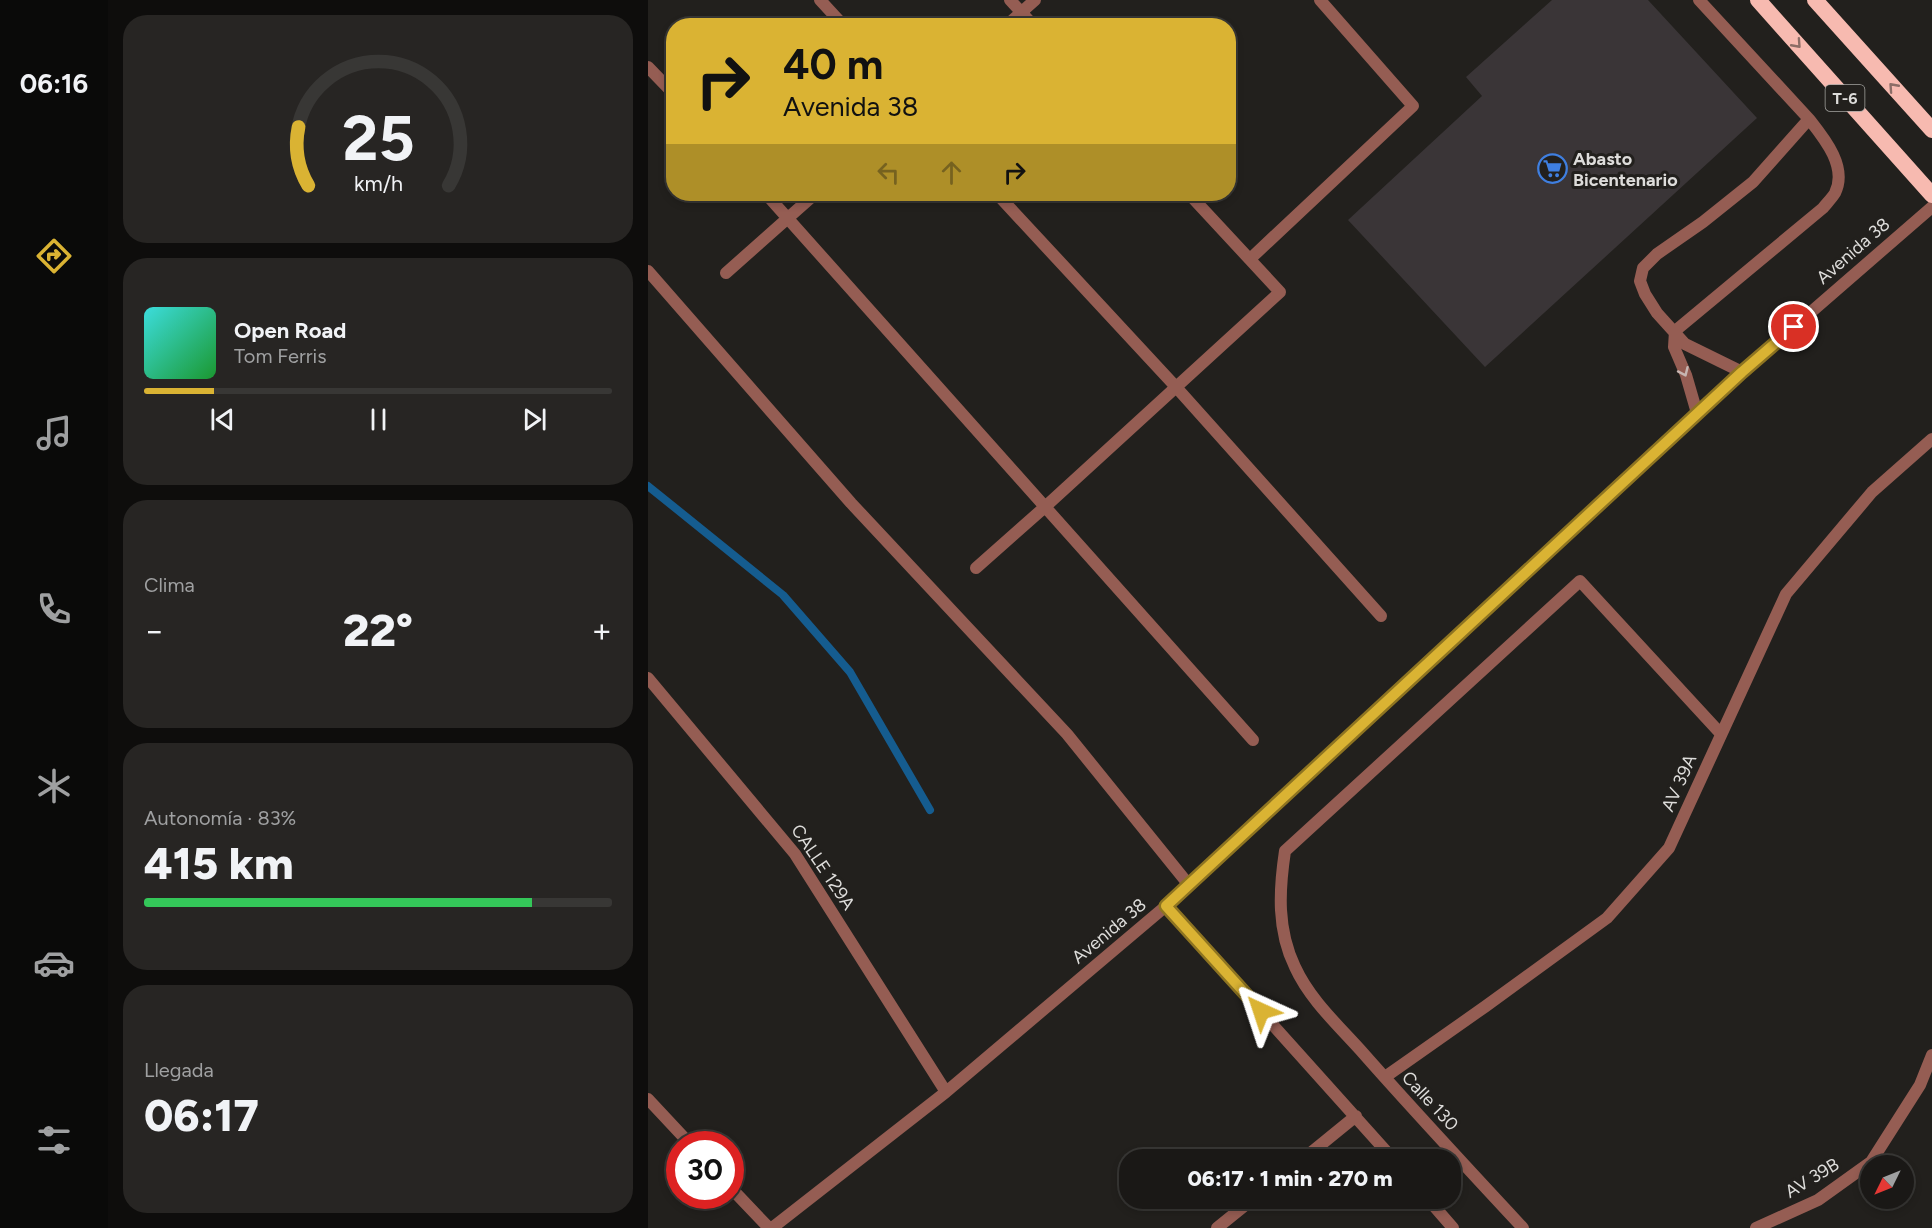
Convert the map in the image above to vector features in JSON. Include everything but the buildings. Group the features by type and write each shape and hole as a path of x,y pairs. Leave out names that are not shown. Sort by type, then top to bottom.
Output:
{"highway":[{"name":"T-6","path":"1758,0 1932,195"},
{"name":"T-6","path":"1815,0 1932,130"}],"street":[{"path":"820,0 836,18"},
{"path":"1010,0 1027,18"},
{"path":"1015,18 1035,0"},
{"path":"1250,259 1413,106 1320,0"},
{"path":"1674,331 1823,208 1836,192 1839,173 1823,136 1700,0"},
{"path":"648,67 666,86"},
{"path":"1742,372 1685,344 1657,313 1644,294 1640,281 1643,268 1657,254 1703,222 1753,182 1809,119"},
{"path":"773,201 1253,740"},
{"path":"726,273 807,201"},
{"path":"1003,201 1176,387 1380,616"},
{"path":"976,568 1280,292 1196,201"},
{"name":"Avenida 38","path":"770,1228 946,1092 1166,906 1697,413 1932,207"},
{"path":"648,270 851,503 1067,734 1189,885"},
{"path":"1674,331 1674,348 1686,375 1697,413"},
{"name":"AV 39A","path":"1384,1077 1607,918 1669,848 1786,594 1872,492 1932,439"},
{"name":"Calle 130","path":"1523,1228 1310,993 1294,967 1282,932 1280,882 1285,851 1580,581 1721,734"},
{"name":"CALLE 129A","path":"648,678 795,854 946,1092"},
{"path":"1166,906 1384,1149"},
{"name":"AV 39B","path":"1756,1228 1818,1200 1871,1162 1920,1085 1932,1055"},
{"path":"648,1100 678,1131"},
{"path":"1316,1149 1356,1116"},
{"path":"744,1201 770,1228"},
{"path":"1217,1228 1240,1209"},
{"path":"1437,1209 1453,1228"}],"waterway":[{"path":"648,486 783,595 850,672 930,810"}],"place":[{"name":"Abasto Bicentenario","path":"1552,169"}],"route":[{"path":"1261,1011 1166,906 1742,372 1794,327"}]}
